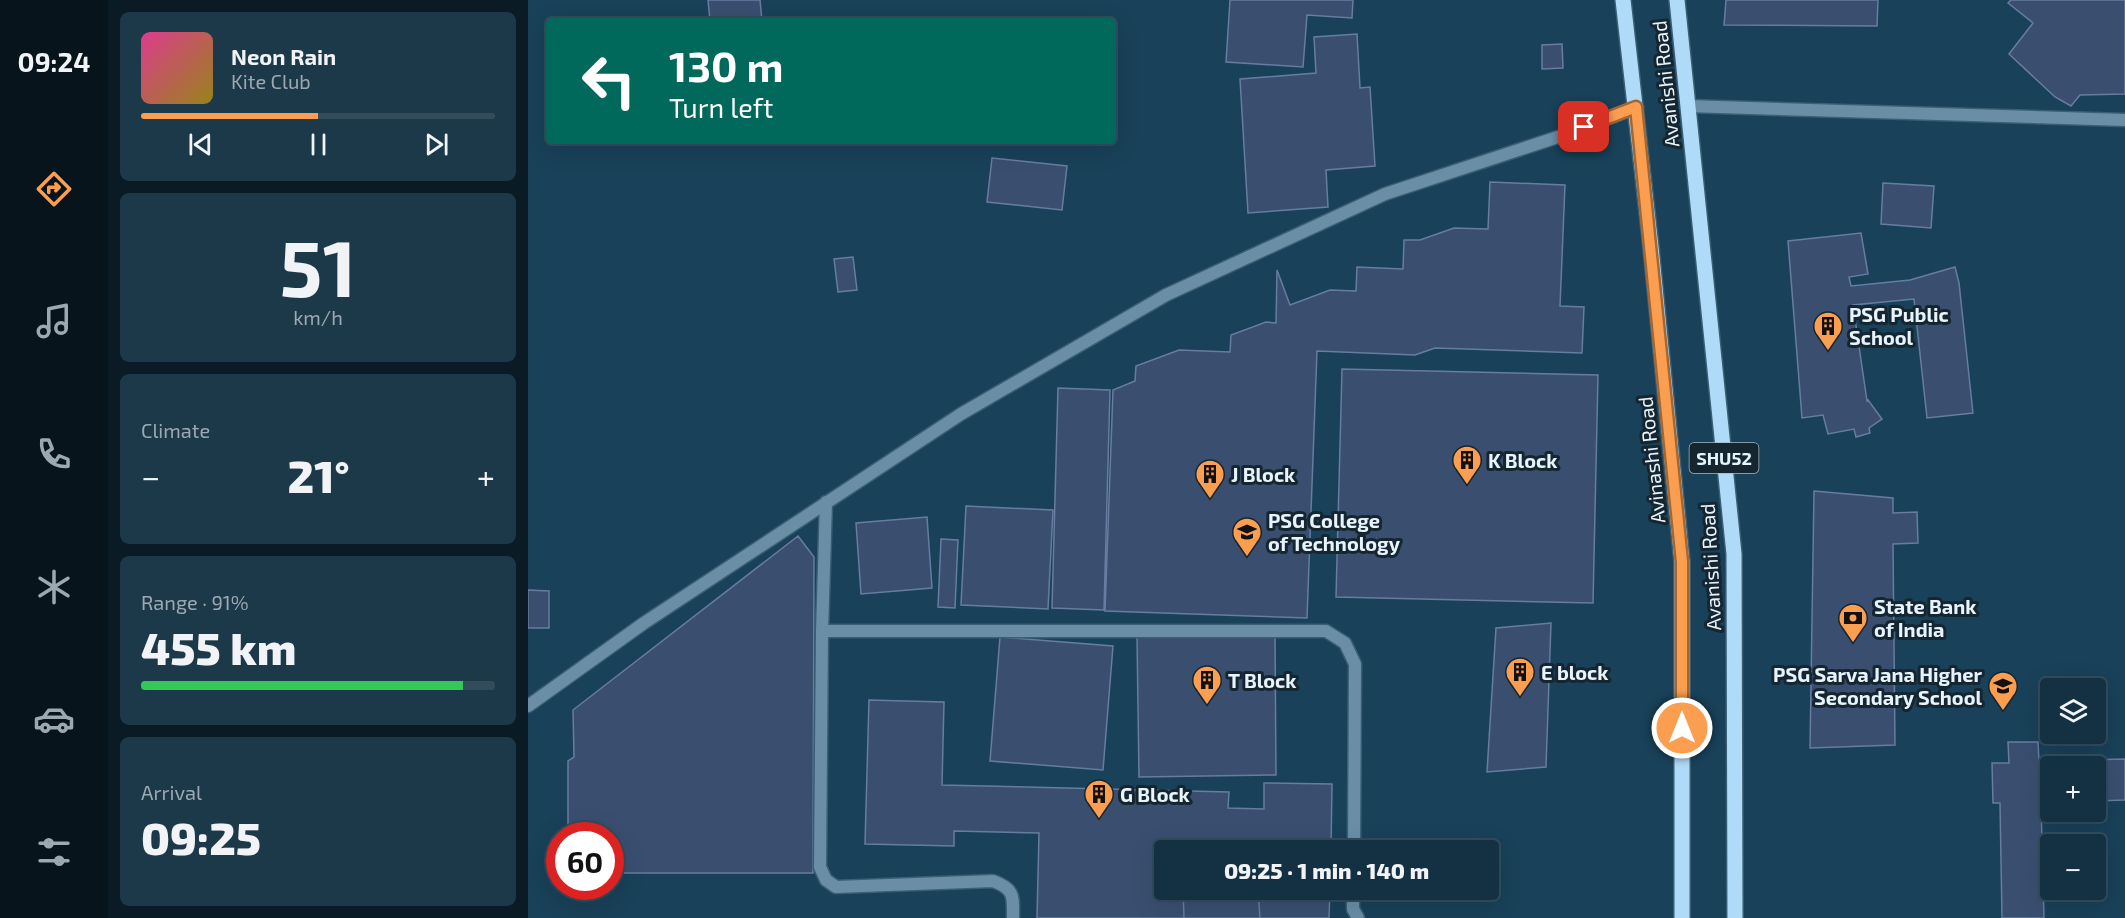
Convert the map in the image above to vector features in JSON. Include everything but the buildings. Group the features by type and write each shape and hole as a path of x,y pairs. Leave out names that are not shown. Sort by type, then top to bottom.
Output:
{"main road":[{"name":"Avinashi Road","path":"1623,0 1682,562 1682,918"},
{"name":"Avanishi Road","path":"1677,0 1734,554 1735,918"}],"street":[{"path":"1688,106 2125,120"},
{"path":"528,706 644,623 961,414 1166,295 1385,194 1567,134 1636,107"},
{"path":"826,502 822,631 820,867 825,880 836,886 993,881 1006,886 1013,896 1013,918"},
{"path":"822,631 1326,631 1345,643 1355,664 1354,840"},
{"path":"1353,900 1353,909 1358,918"}],"place":[{"name":"PSG Public School","path":"1828,352"},
{"name":"K Block","path":"1467,486"},
{"name":"J Block","path":"1210,500"},
{"name":"PSG College of Technology","path":"1247,558"},
{"name":"State Bank of India","path":"1853,644"},
{"name":"E block","path":"1520,698"},
{"name":"T Block","path":"1207,706"},
{"name":"PSG Sarva Jana Higher Secondary School","path":"2003,712"},
{"name":"G Block","path":"1099,820"}],"route":[{"path":"1584,127 1636,107 1682,562 1682,728"}]}
